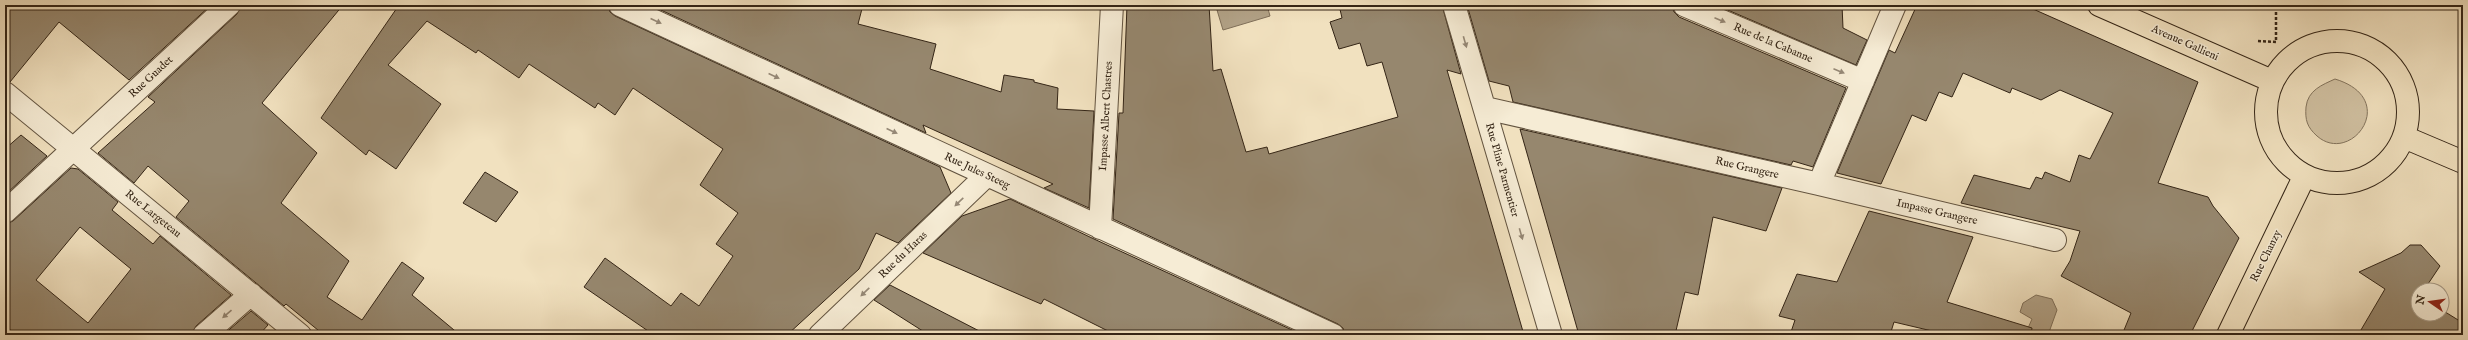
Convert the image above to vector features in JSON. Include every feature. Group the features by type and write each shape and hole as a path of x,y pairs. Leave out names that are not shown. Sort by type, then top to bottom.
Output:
{"main road":[{"name":"Avenue Gallieni","path":"2099,5 2272,81"},
{"path":"2335,40 2357,43 2378,53 2394,68 2405,88 2409,113 2404,137 2392,158 2374,174 2352,183 2328,184 2304,177 2286,164 2273,146 2266,125 2266,102 2272,81 2283,64 2298,52 2316,43 2335,40"},
{"path":"2404,137 2463,162"},
{"name":"Rue Chanzy","path":"2228,335 2304,177"}],"street":[{"name":"Rue Guadet","path":"5,212 229,5"},
{"name":"Rue Jules Steeg","path":"620,5 1333,335"},
{"name":"Impasse Albert Chastres","path":"1100,228 1112,5"},
{"name":"Rue Pline Parmentier","path":"1454,5 1550,335"},
{"name":"Rue de la Cabanne","path":"1684,5 1862,81"},
{"path":"1819,184 1895,5"},
{"name":"Rue Largeteau","path":"5,93 300,335"},
{"name":"Rue Grangere","path":"1484,108 1819,184"},
{"name":"Rue du Haras","path":"820,335 987,175"},
{"name":"Impasse Grangere","path":"1819,184 2055,240"},
{"path":"204,335 251,294"}],"path":[{"path":"2224,60 2235,39 2276,42 2276,5"}],"shaded area":[{"path":"1233,5 1267,5 1270,16 1223,30 1217,10"},
{"path":"2335,79 2355,88 2365,101 2367,114 2364,126 2355,136 2343,143 2330,143 2317,136 2311,130 2306,120 2307,101 2310,96 2316,89"},
{"path":"2036,295 2052,299 2057,310 2048,335 2025,335 2032,319 2020,312 2023,303"}],"building":[{"path":"5,5 211,5 129,80 59,22 10,82 5,81"},
{"path":"241,5 343,5 262,103 317,153 281,203 349,261 327,297 362,320 402,262 424,278 412,295 460,335 324,335 286,304 284,306 176,217 189,201 148,166 134,183 98,153 155,102 148,97 237,14"},
{"path":"399,5 608,5 610,12 615,16 940,167 951,193 898,243 876,233 859,269 787,335 649,335 651,333 584,287 605,258 671,306 681,293 699,306 733,256 716,244 738,213 700,185 723,149 633,88 615,115 598,103 595,108 529,64 519,78 478,50 476,53 427,21 388,65 441,104 396,169 369,150 366,155 321,118"},
{"path":"650,5 863,5 858,24 936,44 930,69 1001,92 1004,75 1034,80 1034,82 1058,88 1057,109 1094,111 1089,208 1044,188 1053,184 923,125 926,133"},
{"path":"1127,5 1209,5 1213,71 1221,69 1246,152 1267,147 1269,154 1398,117 1382,62 1367,66 1360,43 1339,49 1330,22 1342,18 1339,5 1442,5 1461,74 1447,70 1524,335 1345,335 1343,328 1338,324 1113,219 1119,113 1123,113"},
{"path":"1467,5 1672,5 1674,12 1679,17 1846,88 1813,167 1793,161 1791,165 1513,102 1509,86 1489,81"},
{"path":"1716,5 1842,5 1843,28 1867,40 1856,65"},
{"path":"1917,5 2024,5 2198,82 2158,183 2208,197 2213,206 2239,238 2190,335 2122,335 2131,313 2061,276 2070,261 2080,231 1961,203 1974,175 2030,189 2036,177 2042,179 2045,172 2070,182 2079,155 2090,159 2113,113 2060,90 2041,100 2012,88 2010,93 1963,73 1952,97 1939,92 1926,121 1912,115 1881,184 1837,173 1889,50 1895,53"},
{"path":"1520,129 1782,188 1766,231 1713,217 1698,295 1685,292 1675,335 1579,335"},
{"path":"21,135 47,156 5,195 5,149"},
{"path":"71,168 78,169 118,202 112,210 153,244 160,236 231,295 196,326 192,335 16,335 5,325 5,224 13,221","holes":["80,227 131,269 88,323 36,280"]},
{"path":"485,172 518,192 496,222 463,203"},
{"path":"1010,199 1303,335 1116,335 1044,299 1041,304 923,253 962,216"},
{"path":"1869,211 1973,237 1947,302 2032,328 2031,335 1949,335 1894,322 1890,335 1790,335 1795,320 1779,316 1797,274 1837,282"},
{"path":"2410,245 2421,245 2440,266 2429,282 2410,282 2410,322 2450,322 2450,315 2463,323 2463,335 2358,335 2385,289 2359,272 2401,253"},
{"path":"890,285 987,335 929,335 874,300"},
{"path":"251,311 268,325 259,335 223,335"}]}
